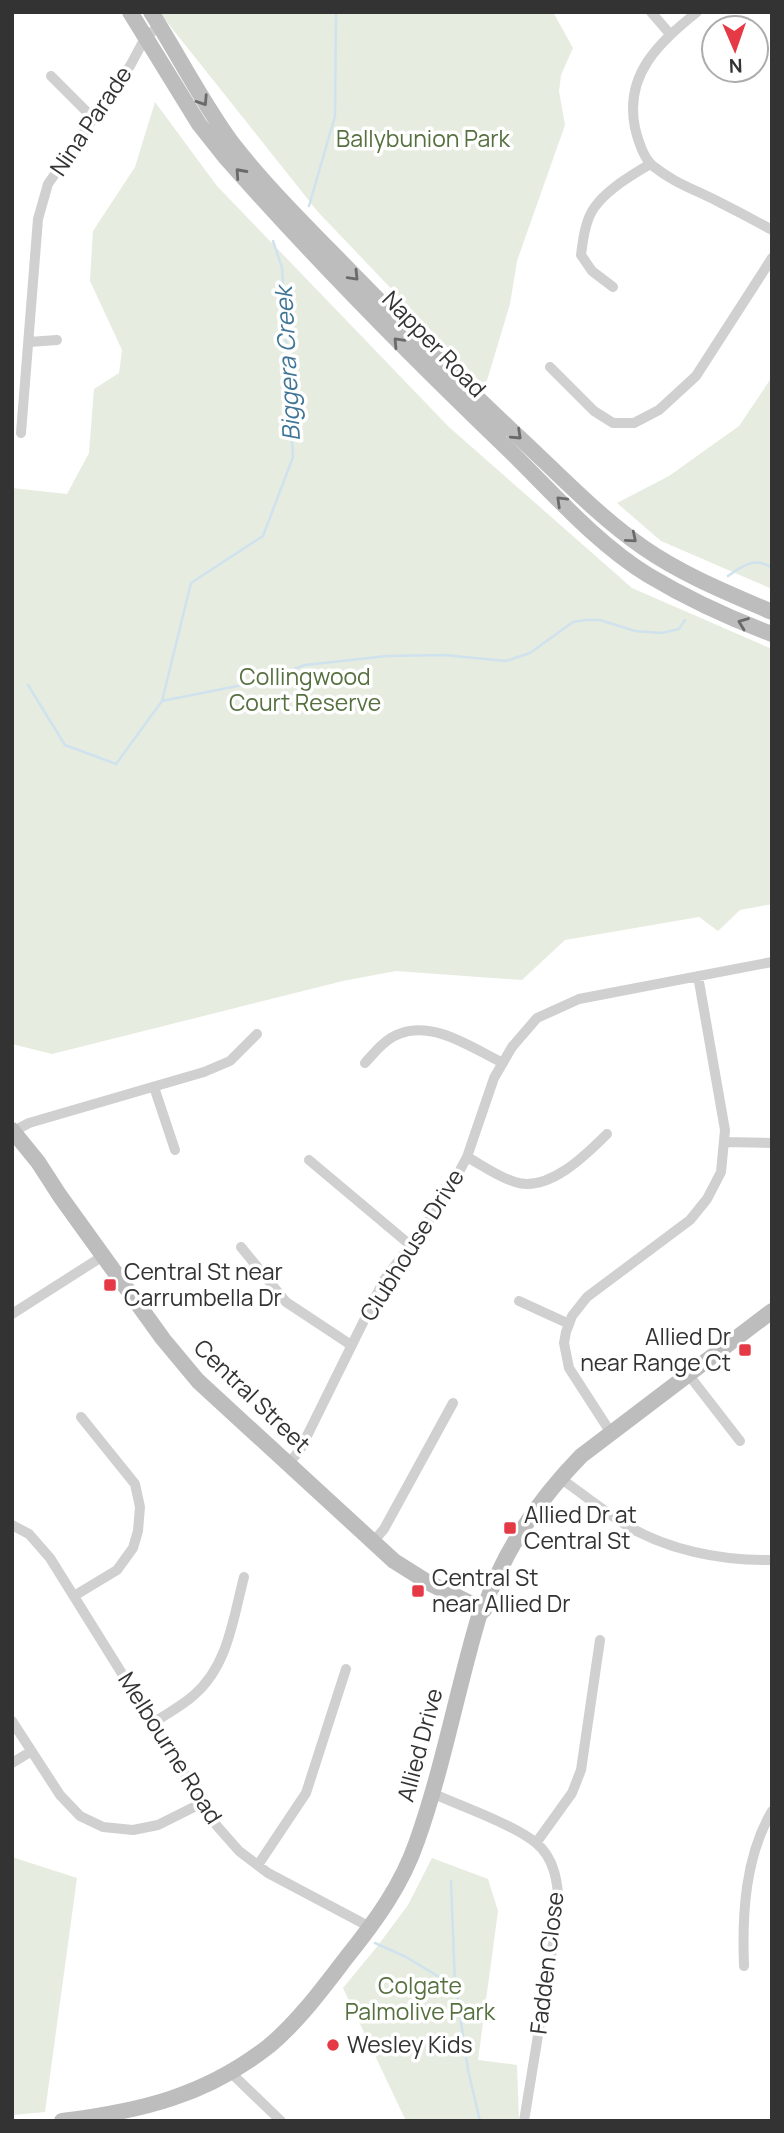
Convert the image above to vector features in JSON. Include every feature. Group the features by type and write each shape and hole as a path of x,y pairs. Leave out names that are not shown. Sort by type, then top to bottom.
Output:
{"street":[{"name":"Napper Road","path":"130,12 199,124 226,158 429,374 611,548 648,575 691,599 772,635"},
{"path":"651,12 670,34"},
{"path":"697,12 670,34 643,67 634,88 632,113 638,140 650,164 680,186 717,201 772,230"},
{"name":"Napper Road","path":"155,19 188,78 233,144 307,227 446,369 597,509 642,546 690,575 772,612"},
{"name":"Nina Parade","path":"21,433 38,219 48,184 92,117 130,66 155,19"},
{"path":"51,76 92,117"},
{"path":"613,287 592,271 581,255 584,232 594,208 618,184 650,164"},
{"path":"550,367 594,411 613,423 634,423 660,410 696,376 772,258"},
{"path":"29,342 57,340"},
{"name":"Clubhouse Drive","path":"288,1464 300,1450 384,1280 443,1202 467,1157 494,1077 512,1047 537,1018 579,999 772,962"},
{"path":"611,1433 569,1368 564,1343 568,1323 587,1297 690,1220 707,1199 721,1172 725,1130 698,976"},
{"path":"365,1063 398,1034 424,1029 459,1041 503,1063"},
{"path":"13,1130 204,1072 230,1060 257,1034"},
{"path":"154,1087 175,1150"},
{"name":"Central Street","path":"13,1130 163,1339 198,1381 373,1542 410,1572 484,1610"},
{"path":"467,1157 517,1183 538,1182 581,1160 607,1134"},
{"path":"724,1142 772,1143"},
{"path":"309,1160 409,1244"},
{"path":"241,1247 286,1302 351,1345"},
{"path":"12,1314 103,1256"},
{"path":"519,1300 568,1323"},
{"name":"Allied Drive","path":"62,2121 150,2107 201,2088 269,2045 282,2033 338,1968 398,1887 417,1842 432,1793 480,1616 496,1576 535,1510 580,1456 772,1311"},
{"path":"688,1374 740,1441"},
{"path":"373,1542 384,1529 453,1403"},
{"path":"74,1596 117,1570 132,1548 138,1531 140,1507 135,1484 81,1417"},
{"path":"560,1478 624,1524 668,1544 710,1556 772,1560"},
{"name":"Melbourne Road","path":"12,1525 29,1534 50,1558 202,1803 232,1843 268,1873 370,1927"},
{"path":"153,1723 194,1695 216,1671 227,1646 244,1577"},
{"path":"536,1843 572,1793 581,1770 600,1640"},
{"path":"258,1865 306,1793 345,1670"},
{"path":"12,1721 60,1795 80,1816 103,1827 133,1830 158,1825 202,1803"},
{"path":"12,1763 30,1752"},
{"name":"Fadden Close","path":"432,1793 514,1830 536,1843 550,1861 558,1883 559,1907 524,2121"},
{"path":"744,1966 742,1927 751,1862 763,1826 772,1811"},
{"path":"229,2071 281,2121"}],"green space":[{"name":"Ballybunion Park","path":"159,12 553,12 573,48 561,75 559,91 565,125 517,261 510,304 485,387 318,212"},
{"name":"Collingwood Court Reserve","path":"155,102 217,186 449,427 632,588 772,649 772,904 740,910 718,931 699,917 565,940 522,980 396,971 343,981 52,1054 12,1044 12,488 67,494 89,453 94,389 119,373 122,350 90,281 93,231 135,167"},
{"path":"772,377 772,589 661,541 617,503 669,476 739,426"},
{"path":"12,1857 77,1878 45,2112 12,2115"},
{"name":"Colgate Palmolive Park","path":"432,1858 488,1879 498,1911 478,2060 517,2065 519,2121 406,2121 343,1988 408,1905"}],"waterway":[{"name":"Biggera Creek","path":"309,206 335,116 336,12"},
{"name":"Biggera Creek","path":"28,685 65,745 116,764 162,701 191,583 263,536 293,457 282,268 273,241"},
{"path":"728,576 755,563 766,564 772,568"},
{"path":"162,701 257,682 305,665 387,656 444,655 506,661 530,653 573,622 600,620 635,631 662,633 679,629 685,620"},
{"path":"451,1881 455,1986"},
{"path":"375,1943 406,1957 456,1987 468,2070 480,2121"}],"place":[{"name":"Central St near Carrumbella Dr","path":"110,1285"},
{"name":"Allied Dr near Range Ct","path":"745,1350"},
{"name":"Allied Dr at Central St","path":"510,1528"},
{"name":"Central St near Allied Dr","path":"418,1591"},
{"name":"Wesley Kids","path":"333,2045"}]}
